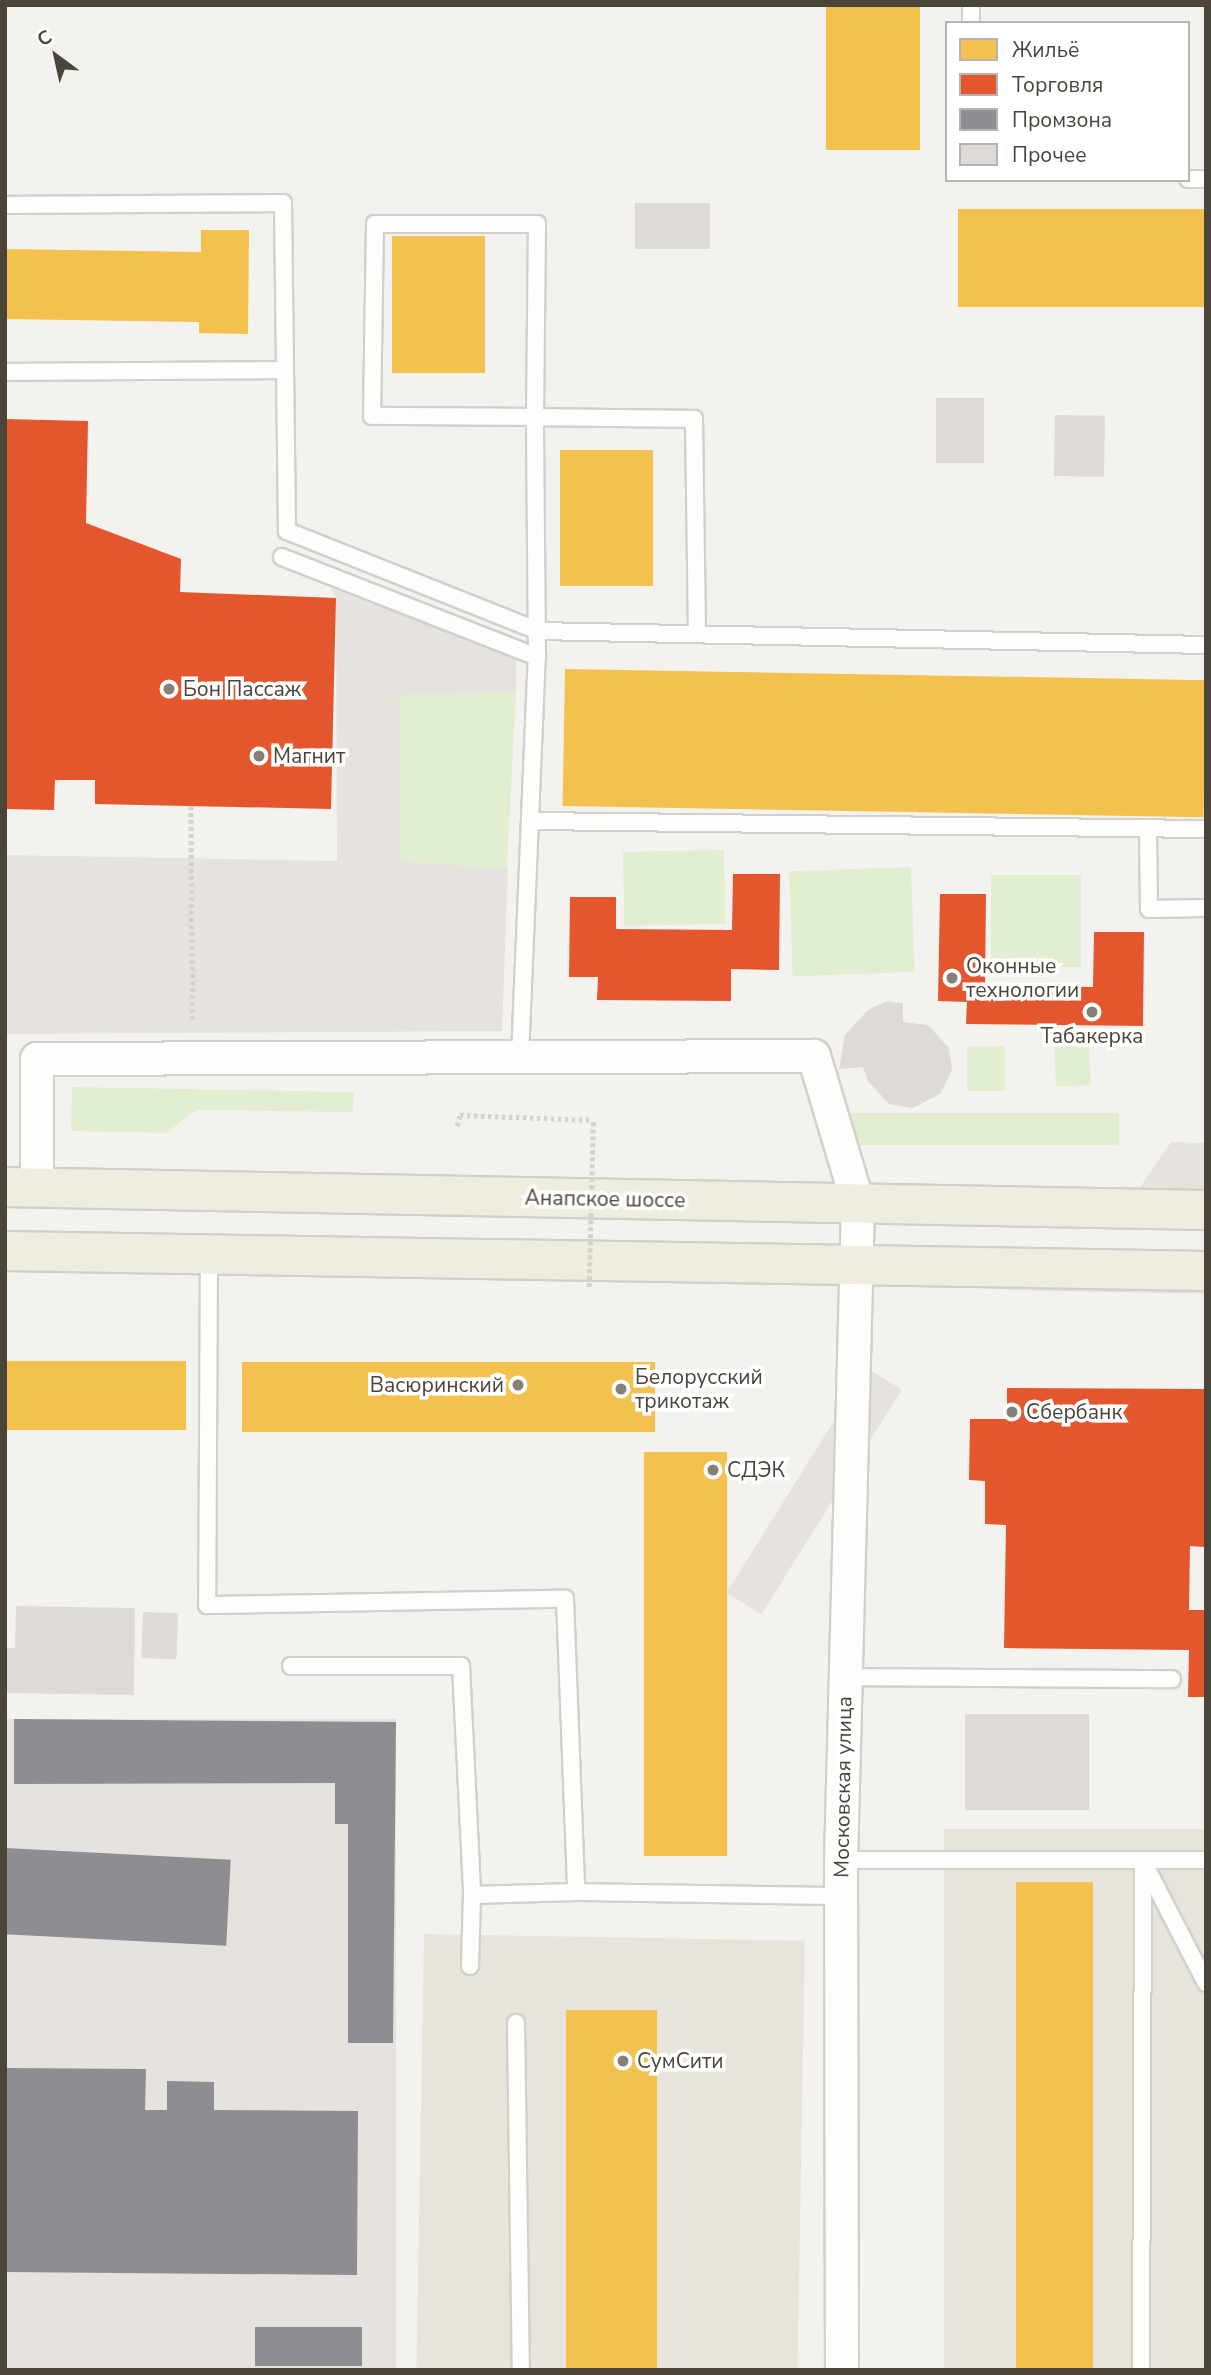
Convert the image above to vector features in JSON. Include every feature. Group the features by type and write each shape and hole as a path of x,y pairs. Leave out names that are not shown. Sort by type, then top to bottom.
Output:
{"highway":[{"name":"Анапское шоссе","path":"21,1187 1206,1210"},
{"path":"5,1251 209,1251 1206,1271"}],"street":[{"name":"Московская улица","path":"520,1057 814,1056 858,1205 841,1860 842,2370"},
{"path":"21,1187 37,1059 520,1057"}],"lane":[{"path":"5,205 283,203 287,531 538,631 697,632 1206,645"},
{"path":"520,1057 538,631 535,417 537,224 374,224 372,416 535,417 694,419 697,632"},
{"path":"5,372 283,370"},
{"path":"282,556 537,657"},
{"path":"531,821 1206,829"},
{"path":"1148,828 1149,909 1206,908"},
{"path":"209,1251 206,1605 565,1598 576,1892"},
{"path":"291,1666 461,1666 472,1895 470,1966"},
{"path":"845,1677 1172,1679"},
{"path":"841,1860 1206,1860"},
{"path":"1143,1860 1206,1983"},
{"path":"1141,2370 1143,1860"},
{"path":"472,1895 576,1892 841,1896"},
{"path":"516,2023 521,2370"}],"path":[{"path":"191,806 193,1028"},
{"path":"457,1126 460,1115 593,1120 589,1287"}],"shaded area":[{"path":"330,588 516,657 516,693 399,695 401,862 508,868 502,1031 5,1034 5,855 337,861 336,598"},
{"path":"1171,1142 1206,1143 1206,1197 1134,1196"},
{"path":"995,1279 1206,1282 1206,1294 1008,1290"},
{"path":"867,1368 902,1390 761,1614 727,1593"},
{"path":"5,1719 396,1719 396,2370 5,2370"},
{"path":"944,1829 1206,1829 1206,2370 944,2370"},
{"path":"424,1934 805,1941 797,2370 416,2370"}],"green space":[{"path":"399,687 516,693 507,868 390,862"},
{"path":"724,850 725,924 624,926 623,852"},
{"path":"911,867 915,972 793,976 789,871"},
{"path":"991,875 1081,875 1081,967 991,967"},
{"path":"1089,1045 1091,1085 1056,1087 1054,1047"},
{"path":"967,1046 1005,1046 1005,1091 967,1091"},
{"path":"72,1087 354,1092 353,1112 196,1110 166,1133 71,1131"},
{"path":"851,1113 1119,1113 1119,1145 851,1145"}],"building: Жильё":[{"path":"826,5 920,5 920,150 826,150"},
{"path":"958,209 1206,209 1206,307 958,307"},
{"path":"201,230 249,230 248,334 199,333 199,322 5,319 5,249 201,252"},
{"path":"392,236 485,236 485,373 392,373"},
{"path":"560,450 653,450 653,586 560,586"},
{"path":"565,669 1206,680 1204,817 563,806"},
{"path":"5,1361 186,1361 186,1430 5,1430"},
{"path":"242,1362 655,1362 655,1432 242,1432"},
{"path":"644,1452 727,1452 727,1856 644,1856"},
{"path":"1016,1882 1093,1882 1093,2370 1016,2370"},
{"path":"566,2010 657,2010 657,2370 566,2370"}],"building: Торговля":[{"name":"Бон Пассаж","path":"5,419 88,421 86,523 181,559 180,592 336,598 331,809 95,804 95,780 55,780 54,810 5,809"},
{"path":"733,874 780,874 779,970 731,969 731,1001 597,1000 598,977 569,977 570,897 616,897 616,929 732,930"},
{"path":"940,894 986,894 985,986 1093,987 1094,932 1144,932 1143,1026 966,1024 967,1002 938,1001"},
{"path":"1007,1388 1206,1389 1204,1547 1190,1546 1189,1610 1206,1610 1206,1697 1188,1697 1189,1650 1004,1648 1006,1525 985,1524 985,1481 969,1480 970,1419 1007,1419"}],"building: Промзона":[{"path":"14,1719 396,1722 393,2043 348,2043 348,1824 335,1824 335,1783 14,1784"},
{"path":"5,1848 231,1860 226,1946 5,1934"},
{"path":"5,2068 146,2069 145,2110 167,2110 167,2081 214,2082 214,2110 358,2111 357,2275 5,2272"},
{"path":"255,2327 362,2327 362,2366 255,2366"}],"building: Прочее":[{"path":"635,203 710,203 710,249 635,249"},
{"path":"936,398 984,398 984,463 936,463"},
{"path":"1055,415 1105,416 1104,477 1054,476"},
{"path":"887,1001 903,1003 903,1022 928,1025 949,1048 952,1070 940,1094 913,1108 889,1104 868,1081 863,1067 839,1069 845,1035 868,1010"},
{"path":"16,1606 135,1608 134,1695 5,1693 5,1648 15,1648"},
{"path":"143,1612 178,1613 176,1659 141,1658"},
{"path":"965,1714 1089,1714 1089,1810 965,1810"}],"place":[{"name":"Бон Пассаж","path":"169,689"},
{"name":"Магнит","path":"259,756"},
{"name":"Оконные технологии","path":"952,978"},
{"name":"Табакерка","path":"1092,1012"},
{"name":"Васюринский","path":"518,1385"},
{"name":"Белорусский трикотаж","path":"621,1389"},
{"name":"Сбербанк","path":"1012,1412"},
{"name":"СДЭК","path":"713,1470"},
{"name":"СумСити","path":"623,2061"}]}
